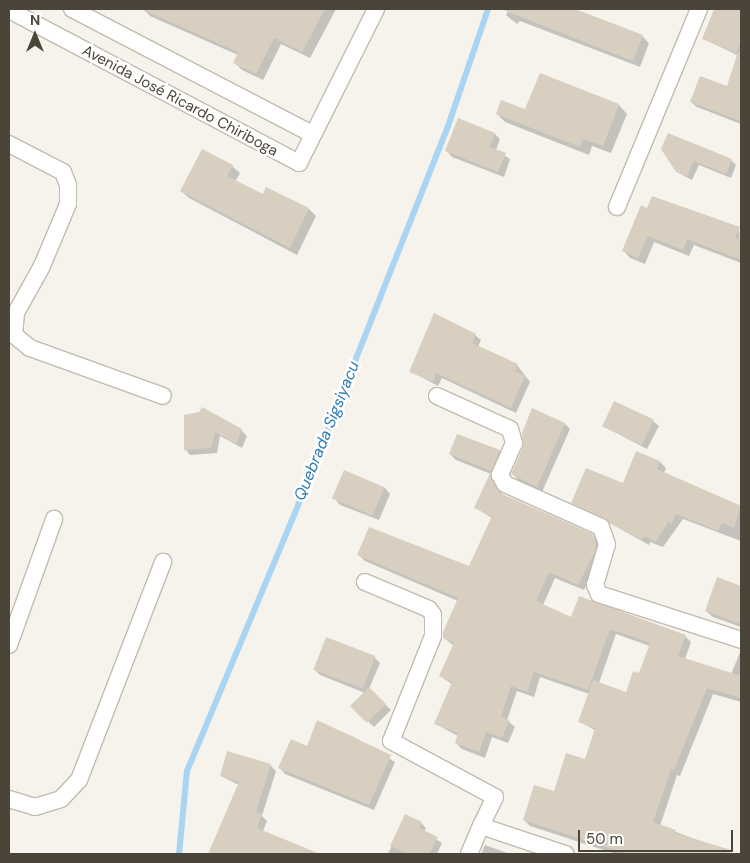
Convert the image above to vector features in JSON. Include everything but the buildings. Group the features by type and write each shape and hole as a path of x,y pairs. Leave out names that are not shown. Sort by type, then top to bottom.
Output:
{"street":[{"name":"Avenida José Ricardo Chiriboga","path":"9,10 299,163 312,134 72,9"},
{"path":"312,134 376,9"},
{"path":"617,207 699,9"},
{"path":"9,144 63,172 68,185 68,204 42,266 16,313 14,335 30,348 163,396"},
{"path":"437,396 510,429 514,443 500,475 505,484 601,527 606,544 595,585 599,594 741,640"},
{"path":"9,646 54,519"},
{"path":"9,799 35,807 61,799 79,780 163,562"},
{"path":"365,582 429,609 433,615 433,636 391,741 495,797 469,854"},
{"path":"482,826 565,854"}],"waterway":[{"name":"Quebrada Sigsiyacu","path":"179,854 187,771 298,505 447,129 488,9"}]}
